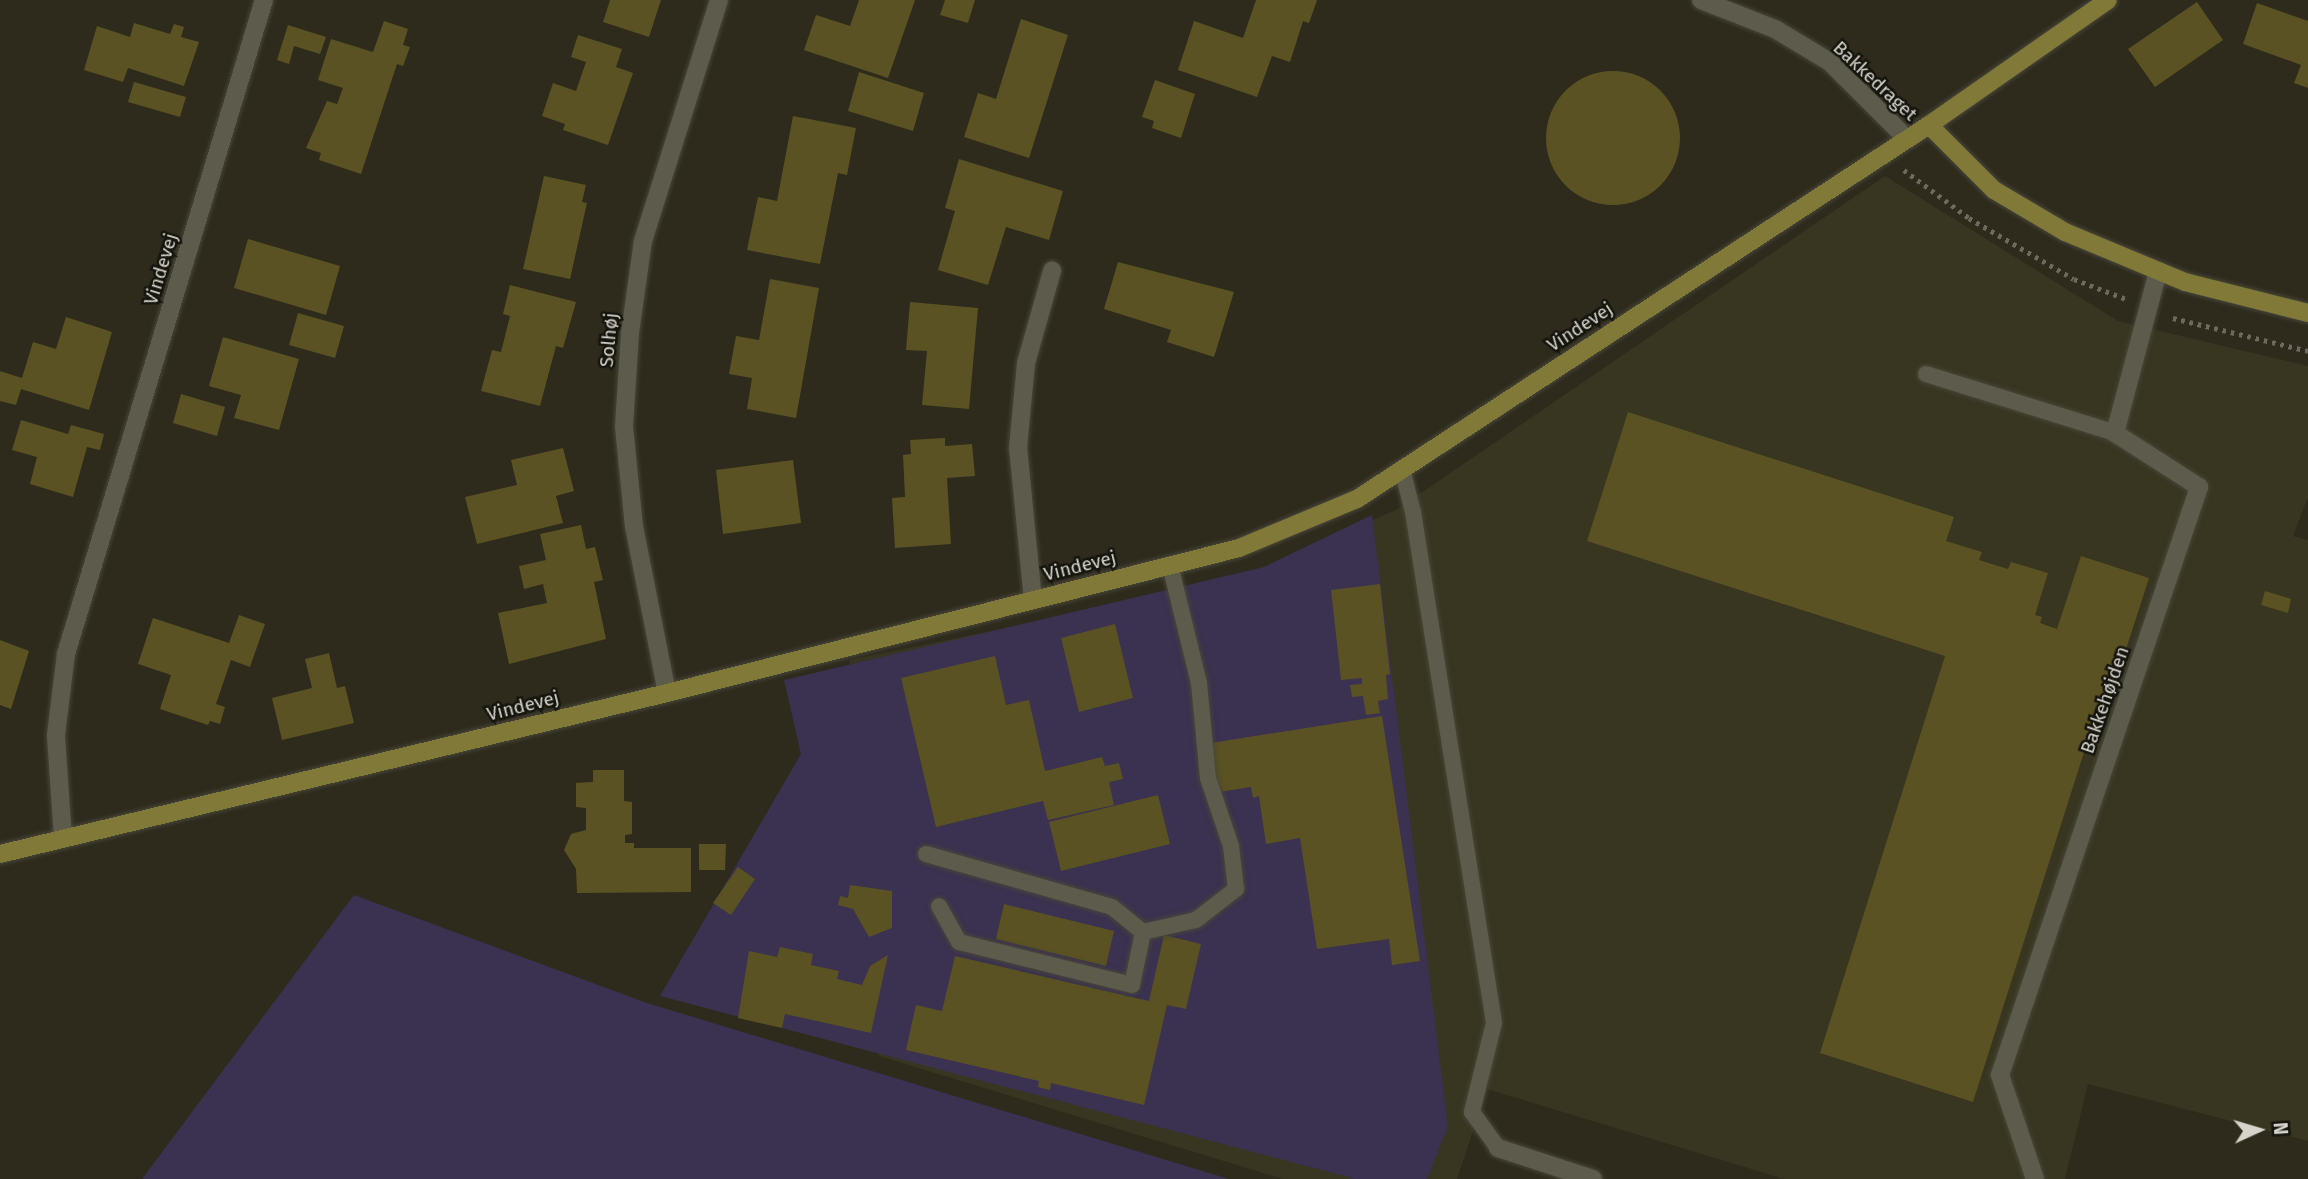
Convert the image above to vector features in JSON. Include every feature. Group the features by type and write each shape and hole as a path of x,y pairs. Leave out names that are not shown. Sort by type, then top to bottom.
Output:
{"street":[{"name":"Vindevej","path":"63,839 56,735 66,654 264,0"},
{"name":"Solhøj","path":"667,693 635,527 625,439 630,333 643,241 719,0"},
{"name":"Bakkedraget","path":"1701,0 1774,29 1830,62 1907,139"},
{"name":"Vindevej","path":"0,854 667,693 1239,548 1357,499 1929,125 2108,0"},
{"path":"1929,125 1994,190 2065,232 2158,271 2308,313"},
{"name":"Vindevej","path":"1033,600 1018,448 1026,363 1052,271"},
{"path":"2115,433 2158,271"},
{"name":"Bakkehøjden","path":"2035,1179 2000,1075 2199,487 2115,433"},
{"path":"1498,1148 1593,1179"}],"lane":[{"path":"1926,374 2115,433"},
{"path":"1402,469 1413,512 1494,1023 1472,1112 1498,1148"},
{"path":"1143,932 1196,920 1236,889 1231,846 1208,778 1199,683 1170,565"},
{"path":"926,854 1112,907 1143,932"},
{"path":"939,906 959,942 1132,985 1143,932"}],"shaded area":[{"path":"1885,176 2118,321 2308,366 2308,497 2293,536 2308,540 2308,1141 2088,1084 2065,1179 1784,1179 1487,1089 1457,1179 1283,1179 879,1056 913,915 849,660 1223,584 1396,510"},
{"path":"1372,515 1448,1126 1427,1179 1356,1179 660,996 801,754 784,680 1264,567"},
{"path":"354,895 647,1003 1229,1179 142,1179"}],"building":[{"path":"610,0 661,0 649,37 603,22"},
{"path":"859,0 915,0 888,78 804,50 816,15 850,26"},
{"path":"945,0 975,0 968,23 940,15"},
{"path":"1256,0 1317,0 1309,23 1303,21 1290,62 1272,56 1257,97 1178,70 1194,21 1243,38"},
{"path":"2197,2 2223,40 2155,87 2128,49"},
{"path":"2257,3 2308,21 2308,88 2294,83 2301,65 2243,44"},
{"path":"1021,19 1068,35 1029,158 964,137 978,93 996,99"},
{"path":"384,21 408,29 403,45 410,47 403,66 397,64 361,174 319,160 321,153 306,148 327,101 337,104 343,88 318,80 331,39 373,52"},
{"path":"134,23 170,34 174,24 184,27 181,37 199,42 184,86 128,68 123,82 84,70 97,26 130,37"},
{"path":"288,25 326,37 320,54 294,46 289,64 277,60"},
{"path":"578,35 622,49 616,67 633,73 608,145 563,130 565,124 542,116 553,83 576,91 586,62 571,57"},
{"path":"1613,71 1639,76 1661,90 1675,112 1680,138 1675,164 1661,186 1639,200 1613,205 1587,200 1565,186 1551,164 1546,138 1551,112 1565,90 1587,76"},
{"path":"859,72 924,93 913,131 848,111"},
{"path":"1155,80 1195,94 1181,138 1152,128 1154,121 1142,117"},
{"path":"134,82 186,97 180,117 128,102"},
{"path":"793,116 856,128 847,175 838,173 820,264 747,250 758,197 777,201"},
{"path":"959,159 1063,191 1049,240 1006,227 988,285 938,270 955,211 945,208"},
{"path":"544,176 586,185 582,202 587,203 570,279 523,269"},
{"path":"248,239 340,266 326,315 234,288"},
{"path":"1118,262 1234,292 1214,357 1167,342 1171,330 1104,309"},
{"path":"770,279 819,288 796,418 747,409 752,378 729,374 736,336 759,340"},
{"path":"510,285 576,302 563,348 556,346 540,406 481,391 492,350 501,352 510,316 503,314"},
{"path":"910,302 978,308 969,409 922,405 927,351 906,350"},
{"path":"298,313 344,326 335,358 289,345"},
{"path":"66,317 112,332 89,410 21,389 16,405 0,401 0,371 22,378 33,342 56,349"},
{"path":"223,337 299,359 279,430 234,418 241,395 209,386"},
{"path":"181,394 225,407 217,436 173,423"},
{"path":"1628,412 1954,517 1946,541 1982,552 1979,560 2008,569 2011,562 2048,573 2035,615 2042,617 2040,623 2057,629 2081,556 2149,578 2107,708 2099,705 1973,1102 1820,1053 1945,656 1587,541"},
{"path":"21,420 68,434 71,425 104,434 100,450 87,447 73,497 30,484 37,457 12,450"},
{"path":"945,438 945,446 972,444 975,476 947,478 951,544 895,548 892,498 905,497 903,455 911,454 910,440"},
{"path":"563,448 574,491 556,496 563,523 477,544 465,497 517,485 511,460"},
{"path":"793,460 801,523 723,534 716,470"},
{"path":"581,525 586,549 595,547 603,580 594,582 606,639 509,664 498,613 547,603 543,584 524,589 519,566 546,560 540,534"},
{"path":"1380,584 1390,674 1386,675 1388,699 1378,701 1380,713 1366,715 1363,696 1352,697 1350,685 1362,684 1362,678 1341,680 1331,590"},
{"path":"2265,591 2291,599 2288,613 2261,605"},
{"path":"239,615 265,624 250,667 231,660 216,704 225,707 220,724 210,721 208,725 160,709 171,675 138,664 153,618 229,643"},
{"path":"1115,624 1133,698 1079,712 1061,638"},
{"path":"0,640 29,651 11,709 0,705"},
{"path":"329,653 337,688 345,686 354,723 282,740 272,698 312,688 305,659"},
{"path":"995,656 1006,705 1029,700 1045,771 1102,757 1105,766 1119,763 1123,779 1109,782 1114,805 1048,820 1043,801 936,827 901,678"},
{"path":"1382,716 1420,961 1392,965 1389,939 1317,949 1300,838 1266,844 1259,796 1253,798 1251,787 1219,792 1211,743"},
{"path":"593,770 624,770 624,801 632,802 632,834 625,835 625,843 634,843 634,848 691,848 691,892 577,893 576,869 564,850 571,834 586,830 586,808 576,807 576,783 593,782"},
{"path":"1158,795 1170,844 1061,871 1049,822"},
{"path":"699,844 726,844 725,870 699,870"},
{"path":"738,867 755,879 731,915 713,903"},
{"path":"850,885 892,891 892,928 869,937 853,909 838,905 840,896 848,898"},
{"path":"1004,904 1114,931 1106,966 996,939"},
{"path":"1164,935 1201,944 1186,1009 1167,1005 1144,1105 1051,1083 1050,1090 1038,1087 1039,1081 906,1050 916,1005 942,1011 955,956 1149,1001"},
{"path":"780,947 813,954 811,965 839,971 837,979 862,985 870,966 888,955 871,1033 785,1014 782,1028 738,1018 749,951 777,957"}]}
